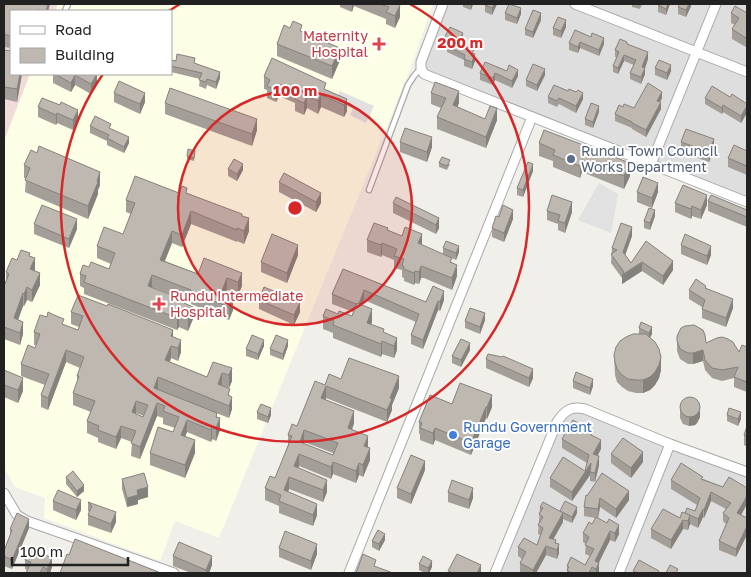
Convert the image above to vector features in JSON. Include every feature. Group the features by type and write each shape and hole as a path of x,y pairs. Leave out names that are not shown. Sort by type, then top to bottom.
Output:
{"street":[{"path":"443,4 421,62 424,74 747,202"},
{"path":"575,4 747,72"},
{"path":"651,164 716,4"},
{"path":"349,573 532,117"},
{"path":"495,573 557,422 570,409 585,409 670,444 747,472"},
{"path":"620,573 670,444"},
{"path":"4,494 17,515 27,521 174,573"}],"lane":[{"path":"369,190 408,85 421,68"}],"shaded area":[{"path":"4,4 58,4 55,10 10,10 10,75 30,75 4,141"},
{"name":"Rundu Intermediate Hospital","path":"58,4 433,4 409,72 219,538 175,521 160,561 44,518 45,498 15,487 4,468 4,141 30,75 172,75 172,10 55,10"},
{"path":"443,4 747,4 747,202 421,68"},
{"path":"340,91 374,106 366,123 350,115 353,109 335,101"},
{"path":"599,183 618,194 611,233 578,220"},
{"path":"578,411 663,445 747,475 747,573 497,573 563,420"}],"building":[{"path":"4,4 48,4 46,10 10,10 10,36 4,34"},
{"path":"380,4 400,5 395,16 386,12 389,7"},
{"path":"485,4 494,4 492,8"},
{"path":"509,4 521,8 517,18 505,13"},
{"path":"659,4 668,4 666,9"},
{"path":"680,4 689,4 686,10 678,7"},
{"path":"735,6 747,13 746,38 732,29 739,18 731,13"},
{"path":"533,10 541,13 533,32 525,29"},
{"path":"558,17 566,20 561,31 553,28"},
{"path":"293,21 302,25 300,31 320,39 322,33 331,36 328,43 340,48 332,66 277,44 284,25 290,28"},
{"path":"450,27 463,33 458,43 474,50 472,53 475,54 472,62 464,59 465,55 447,46 448,42 443,40"},
{"path":"575,30 591,37 592,33 604,38 599,50 580,42 578,47 569,43"},
{"path":"620,39 627,42 627,44 648,52 642,67 645,68 641,77 630,73 636,60 624,55 618,68 613,66 619,52 615,50"},
{"path":"4,50 10,51 10,75 20,75 17,89 4,87"},
{"path":"177,54 195,58 194,63 220,72 216,82 207,79 206,82 199,80 202,73 172,66 172,60 176,61"},
{"path":"272,58 326,83 324,89 347,99 344,105 321,95 318,101 307,96 304,103 295,99 298,92 279,84 276,90 267,86 270,80 264,76"},
{"path":"659,60 671,65 667,73 655,68"},
{"path":"485,62 507,71 509,65 518,70 512,81 495,73 493,78 480,73"},
{"path":"533,64 545,69 537,85 526,80"},
{"path":"57,75 75,75 71,83"},
{"path":"75,75 96,75 91,84"},
{"path":"119,81 145,93 140,104 114,93"},
{"path":"435,82 459,91 453,105 485,119 490,106 497,108 486,137 437,117 446,98 431,93"},
{"path":"648,83 662,92 657,101 661,102 646,130 615,114 619,105 623,107 624,104 634,108"},
{"path":"554,85 568,91 569,89 576,92 578,90 583,93 576,106 559,98 557,101 548,97"},
{"path":"712,86 730,97 732,94 747,104 741,116 723,105 722,108 705,98"},
{"path":"170,88 257,119 252,134 165,103"},
{"path":"42,98 60,105 61,102 78,110 73,120 38,107"},
{"path":"591,103 599,106 593,122 585,119"},
{"path":"95,116 111,124 109,128 129,137 124,147 107,138 109,135 90,126"},
{"path":"405,128 432,137 427,152 400,142"},
{"path":"686,129 714,139 709,152 681,142"},
{"path":"544,130 630,163 624,176 582,160 580,166 553,155 555,150 539,143"},
{"path":"734,145 747,151 747,166 728,158"},
{"path":"39,146 100,172 88,206 25,180 30,168 24,165 31,150 37,153"},
{"path":"188,149 195,151 194,158 187,156"},
{"path":"442,157 450,160 447,166 439,163"},
{"path":"234,159 243,164 237,174 228,169"},
{"path":"528,162 533,164 523,190 517,188"},
{"path":"284,173 321,193 316,202 279,182"},
{"path":"135,176 179,193 182,186 187,188 186,193 249,218 244,231 237,228 237,230 191,211 182,235 172,231 160,260 198,274 204,258 242,273 238,282 227,278 221,293 233,297 229,307 152,275 148,286 185,300 184,303 193,307 188,318 179,314 177,318 84,282 86,276 80,274 83,265 89,267 91,262 109,269 115,253 97,246 104,227 123,234 135,203 126,200"},
{"path":"643,177 658,183 652,198 637,192"},
{"path":"683,185 707,195 701,210 692,206 691,209 675,203"},
{"path":"552,195 572,202 565,223 558,221 560,215 547,211"},
{"path":"711,195 747,210 747,217 708,201"},
{"path":"396,197 439,218 436,225 393,203"},
{"path":"42,205 77,219 69,239 34,224"},
{"path":"503,205 513,210 504,233 492,228 496,216 499,217"},
{"path":"649,208 655,210 650,223 644,221"},
{"path":"374,223 402,236 405,227 422,234 418,243 452,258 450,262 457,265 452,278 421,266 419,272 415,271 414,273 404,269 402,265 404,259 394,256 397,249 367,240"},
{"path":"621,223 632,227 623,252 631,263 646,241 673,261 663,276 642,262 622,275 624,272 611,254 617,250 612,248"},
{"path":"272,234 298,245 287,273 261,262"},
{"path":"685,234 711,246 707,256 681,245"},
{"path":"446,241 459,246 456,253 443,248"},
{"path":"21,250 30,253 29,256 35,258 30,269 40,273 32,290 27,287 23,293 14,318 23,322 20,333 4,327 4,286 9,274 6,272 12,258 17,260"},
{"path":"343,269 426,302 433,286 444,291 440,302 438,301 423,340 411,335 419,314 364,290 359,304 332,294"},
{"path":"696,279 706,286 705,288 733,299 726,318 702,309 705,300 689,290"},
{"path":"264,287 300,302 294,315 259,300"},
{"path":"78,295 107,306 108,304 173,330 171,336 181,340 178,348 171,346 165,360 207,377 213,362 232,368 229,375 222,373 218,384 230,389 228,395 232,397 229,406 158,377 154,388 217,413 216,417 220,418 216,428 212,427 211,430 187,420 181,435 195,440 185,465 150,453 158,427 173,432 179,417 163,411 165,406 157,403 140,447 131,443 136,431 121,426 116,437 98,430 99,426 87,421 95,401 73,393 84,357 66,350 48,398 41,395 49,374 21,364 28,345 35,348 40,334 34,332 40,315 47,317 48,312 64,319 62,324 78,330 83,316 71,312","holes":["136,401 148,405 143,417 132,412"]},
{"path":"357,303 372,309 367,323 384,329 383,332 397,338 394,346 382,341 381,344 333,325 334,321 323,316 326,309 338,314 339,311 352,316"},
{"path":"470,308 485,313 480,327 465,321"},
{"path":"641,322 652,327 649,333 639,328"},
{"path":"694,325 703,330 706,343 722,337 733,342 739,352 742,345 747,347 747,382 734,377 738,367 722,370 712,368 705,360 703,350 688,353 680,349 677,336 681,328"},
{"path":"633,334 646,334 655,342 661,357 655,372 643,380 628,379 617,369 615,362 616,347 620,341"},
{"path":"252,335 264,340 258,354 246,349"},
{"path":"276,335 288,340 283,354 270,349"},
{"path":"461,339 470,343 461,360 452,356"},
{"path":"488,354 503,356 533,369 529,378 486,359"},
{"path":"349,358 399,376 387,410 326,386 321,398 354,411 348,428 368,436 364,446 370,448 363,465 359,463 356,471 333,462 331,467 299,454 294,466 327,480 323,490 289,477 284,490 317,504 313,515 279,501 281,495 265,488 270,476 275,478 292,436 288,435 292,424 297,426 315,381 325,385 329,374 341,379","holes":["304,430 338,443 333,455 300,442"]},
{"path":"4,370 23,378 18,390 4,385"},
{"path":"576,372 593,379 590,388 573,381"},
{"path":"460,383 492,395 471,443 435,428 433,433 420,428 422,423 419,422 430,395 452,404"},
{"path":"690,397 697,400 700,407 697,414 690,417 683,414 680,407 683,400"},
{"path":"261,404 271,408 268,417 257,412"},
{"path":"729,408 741,412 738,419 727,415"},
{"path":"573,420 593,432 591,435 601,440 593,454 599,456 595,473 590,472 591,463 572,492 550,478 563,457 585,471 589,455 562,439"},
{"path":"623,438 643,452 631,468 611,454"},
{"path":"411,455 425,461 411,494 397,488"},
{"path":"681,463 703,477 701,479 723,487 729,477 747,488 747,496 737,513 747,518 747,526 736,549 719,541 729,518 723,513 731,503 711,492 704,510 698,519 685,513 687,508 695,511 700,498 671,480"},
{"path":"73,471 84,485 77,491 66,477"},
{"path":"144,473 148,487 137,490 138,495 127,498 122,479"},
{"path":"602,473 629,491 616,509 600,498 598,509 584,507 586,495"},
{"path":"452,480 473,488 469,500 448,492"},
{"path":"58,490 81,500 76,510 53,501"},
{"path":"565,501 577,507 572,517 560,511"},
{"path":"88,502 116,512 111,524 88,515 92,506"},
{"path":"543,502 563,513 549,538 556,540 555,543 559,544 557,550 546,546 533,570 520,563 526,552 518,547 524,538 537,545 543,528 538,525 543,517 539,514 543,508 540,507"},
{"path":"663,509 680,518 682,512 690,515 688,521 683,520 671,540 651,529"},
{"path":"17,513 29,519 12,560 4,556 4,551"},
{"path":"596,517 607,523 609,519 619,525 615,533 610,531 595,561 599,563 596,569 592,567 589,573 571,573 567,570 569,567 567,566 571,557 585,565 594,549 585,545 589,537 583,533 589,522 592,524"},
{"path":"378,530 385,534 379,544 372,541"},
{"path":"285,531 317,544 311,561 279,548"},
{"path":"75,539 161,573 60,573"},
{"path":"179,542 212,556 206,570 173,556"},
{"path":"30,548 52,558 47,569 43,567 40,573 26,573 31,562 25,560"},
{"path":"363,554 376,560 374,566 393,573 356,573"},
{"path":"457,554 481,565 477,573 453,573 448,571"},
{"path":"423,556 432,561 428,568 419,564"},
{"path":"639,560 659,571 658,573 638,573 633,571"},
{"path":"670,565 678,569 676,573 666,573"}],"place":[{"name":"Maternity Hospital","path":"379,44"},
{"name":"Rundu Town Council Works Department","path":"571,159"},
{"name":"Rundu Intermediate Hospital","path":"159,304"},
{"name":"Rundu Government Garage","path":"453,435"}]}
